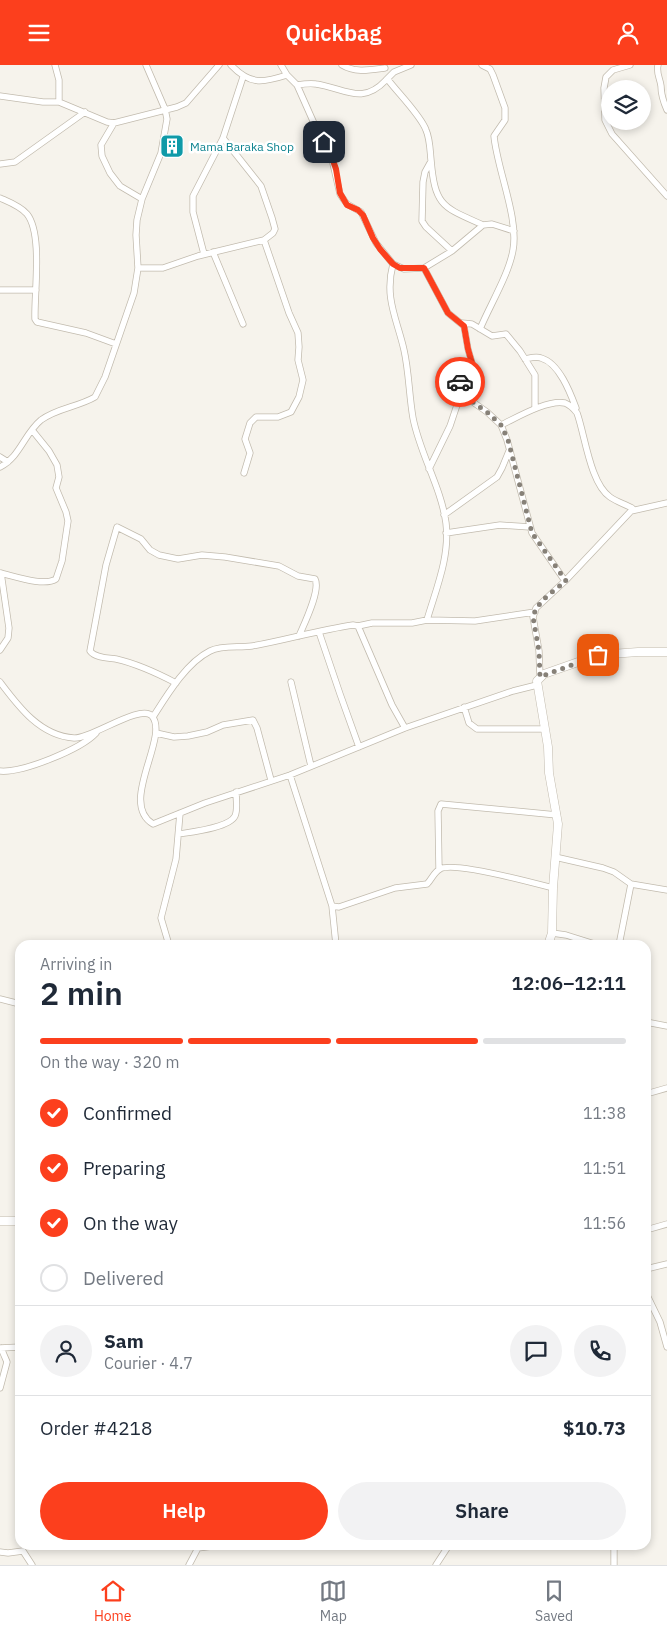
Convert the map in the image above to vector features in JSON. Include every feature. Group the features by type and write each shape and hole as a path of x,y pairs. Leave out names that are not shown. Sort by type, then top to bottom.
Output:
{"street":[{"path":"55,65 59,80 59,102"},
{"path":"0,467 17,453 32,430 44,418 95,397 116,344 134,293 138,268 136,227 142,199 161,153 167,119 166,109 146,65"},
{"path":"0,96 42,102 59,102 107,122 114,123 186,103 218,65"},
{"path":"231,65 243,77 267,81 287,75"},
{"path":"280,65 297,85 317,130 331,155 340,193 347,205 361,212 376,243 393,264 404,269 424,268 452,251 483,225"},
{"path":"342,65 350,69 360,70 385,68"},
{"path":"297,85 316,83 341,91 362,94 375,90 394,72 411,65"},
{"path":"480,329 509,264 514,244 514,231 494,136 505,120 505,108 494,75 490,69 482,65"},
{"path":"630,65 613,70 606,77 604,88 605,120 612,134 667,196"},
{"path":"658,65 660,93 667,110"},
{"path":"204,254 193,212 193,197 222,138 243,77"},
{"path":"386,80 390,81 427,131 436,191 443,204 452,211 483,225 492,224 514,231"},
{"path":"0,164 17,160 85,112"},
{"path":"114,123 101,145 102,157 110,173 120,186 142,199"},
{"path":"138,268 163,268 204,254 264,239 273,233 275,229 264,192 246,166 222,138"},
{"path":"431,161 423,181 422,221 452,251"},
{"path":"0,198 16,206 26,214 33,224 36,269 35,319 37,322 86,333 116,344"},
{"path":"244,473 250,452 245,439 250,423 256,417 278,417 288,414 295,406 303,387 298,360 300,347 298,333 289,313 264,239"},
{"path":"213,252 243,325"},
{"path":"393,264 390,283 391,308 404,348 413,418 444,515 446,533 444,563 427,620"},
{"path":"424,268 448,313 462,323 472,324 492,336 503,334 508,336 534,371 536,380 536,408"},
{"path":"0,290 36,290"},
{"path":"428,469 450,426 460,393 461,379 474,370 462,323"},
{"path":"525,359 542,358 552,365 568,387 578,413 591,466 601,485 610,497 632,508"},
{"path":"460,393 487,412 501,425 508,440 509,451 534,538 566,581"},
{"path":"501,425 536,408 564,403 573,407 578,413"},
{"path":"0,650 8,638 9,628 1,573 39,581 51,582 56,579 62,561 68,521 56,488 59,471 53,457 32,430"},
{"path":"444,515 497,477 509,451"},
{"path":"0,457 8,462"},
{"path":"550,940 552,933 552,887 557,815 549,773 545,729 537,685 540,677 539,651 533,617 534,612 632,511 667,503"},
{"path":"446,533 500,525 530,527"},
{"path":"176,683 148,669 93,655 90,651 106,565 114,543 117,527 141,539 150,550 159,555 178,559 202,555 235,558 279,566 298,576 315,579 317,583 312,605 299,636"},
{"path":"153,717 166,695 192,665 213,650 252,646 353,625 358,627 372,623 412,623 427,620 475,621 534,612"},
{"path":"358,627 392,705 405,728"},
{"path":"319,632 359,747"},
{"path":"540,677 598,655 667,652"},
{"path":"0,682 26,713 41,726 52,732 75,738 98,731 137,714 148,713 153,717 156,723 156,733 140,804 145,818 153,824 236,792 290,775 405,728 464,707 537,685"},
{"path":"291,682 311,766"},
{"path":"464,707 469,723 477,729 545,729"},
{"path":"156,733 174,737 188,736 207,732 223,725 253,720 257,728 271,780"},
{"path":"0,771 15,770 61,754 84,744 98,731"},
{"path":"290,775 332,906 335,940"},
{"path":"179,834 208,829 229,822 236,815 236,792"},
{"path":"439,869 438,811 441,804 557,815"},
{"path":"167,940 162,923 162,914 176,859 180,813"},
{"path":"555,857 603,868 614,872 631,884 667,889"},
{"path":"332,906 339,907 395,889 427,884 439,869 448,867 468,869 552,887"},
{"path":"620,940 631,884"},
{"path":"552,933 582,940"},
{"path":"0,999 15,1003"},
{"path":"651,1024 667,1026"},
{"path":"651,1093 667,1088"},
{"path":"0,1221 15,1221"},
{"path":"651,1229 667,1224"},
{"path":"651,1268 667,1264"},
{"path":"651,1303 660,1322 667,1347"},
{"path":"0,1388 7,1362 0,1348 15,1347"},
{"path":"188,1565 197,1550"},
{"path":"436,1565 446,1550"},
{"path":"614,1550 614,1565"},
{"path":"0,1552 24,1551 32,1565"}],"way so far":[{"path":"460,382 460,393 487,412 501,425 505,432 534,538 566,581 541,603 534,612 533,617 541,669 540,677 598,655"}],"place":[{"name":"Mama Baraka Shop","path":"172,146"}],"route":[{"path":"324,142 336,169 340,193 347,205 361,212 380,249 393,264 400,268 424,268 448,313 464,326 474,372 462,378 460,382"}]}
